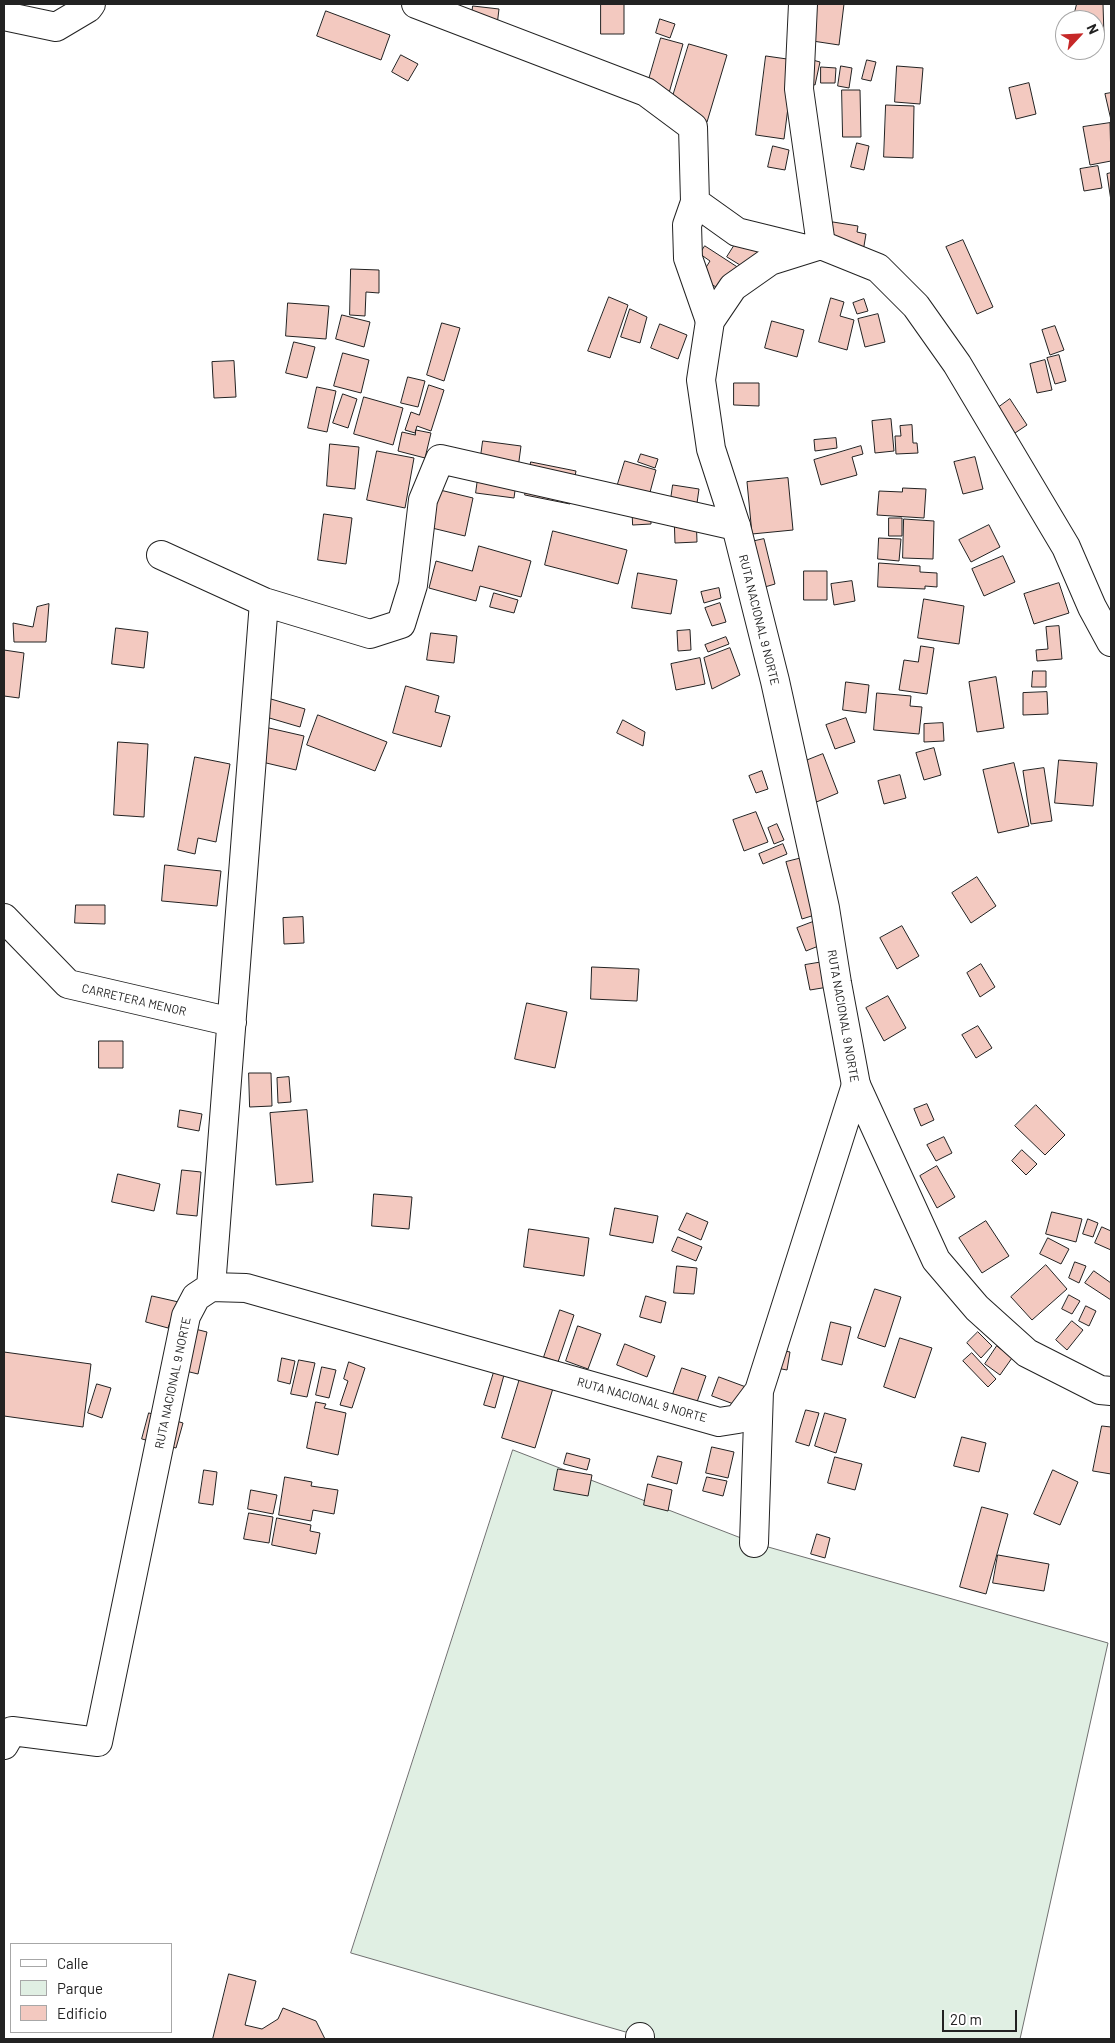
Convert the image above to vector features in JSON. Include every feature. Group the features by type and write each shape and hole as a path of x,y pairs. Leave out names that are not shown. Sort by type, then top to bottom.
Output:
{"street":[{"path":"4,16 56,27 91,4"},
{"path":"416,4 646,92 693,127 695,202 687,225 688,258 710,321"},
{"path":"803,4 798,89 813,247"},
{"path":"695,202 737,232 813,247 878,268 916,306 958,364 1041,503 1066,547 1092,607 1111,642"},
{"name":"RUTA NACIONAL 9 NORTE","path":"4,1745 12,1731 98,1742 186,1316 196,1297 211,1288 246,1288 719,1422 738,1419 759,1391 856,1085 836,982 825,908 775,681 772,676 736,526 711,449 701,380 710,321 734,287 770,261 813,247"},
{"path":"161,555 264,602 370,634 401,624 413,585 423,500 440,459 736,526"},
{"path":"211,1288 264,602"},
{"name":"CARRETERA MENOR","path":"4,918 68,984 232,1022"},
{"path":"856,1085 936,1260 977,1308 1027,1353 1100,1390 1111,1391"},
{"path":"754,1542 759,1391"}],"green space":[{"path":"513,1450 754,1543 1108,1643 1020,2039 650,2039 351,1953"}],"building":[{"path":"601,4 624,4 624,34 601,34"},
{"path":"811,4 844,4 839,45 806,40"},
{"path":"1077,4 1103,4 1103,10 1076,10"},
{"path":"473,6 499,9 496,34 470,31"},
{"path":"326,11 390,35 381,60 317,36"},
{"path":"660,19 675,24 670,38 656,33"},
{"path":"661,38 683,44 667,100 645,93"},
{"path":"689,44 727,55 707,122 669,109"},
{"path":"401,55 418,64 408,81 392,72"},
{"path":"766,56 794,60 784,139 756,135"},
{"path":"809,59 820,62 815,85 804,82"},
{"path":"867,60 876,62 871,81 862,79"},
{"path":"841,66 852,68 849,88 838,86"},
{"path":"897,66 923,68 920,104 895,102"},
{"path":"821,67 836,68 835,83 821,83"},
{"path":"1029,83 1036,114 1016,119 1009,88"},
{"path":"842,90 860,90 861,137 843,137"},
{"path":"1111,93 1111,120 1105,94"},
{"path":"886,105 914,106 913,158 884,157"},
{"path":"1110,123 1111,161 1090,165 1083,127"},
{"path":"857,143 869,146 864,170 851,167"},
{"path":"773,146 789,150 785,170 768,167"},
{"path":"1098,166 1102,188 1084,191 1080,169"},
{"path":"1111,173 1111,201 1107,174"},
{"path":"833,222 858,226 857,232 866,234 863,252 829,246"},
{"path":"741,235 767,251 753,273 727,257"},
{"path":"963,240 993,307 977,314 946,247"},
{"path":"705,246 742,270 727,294 700,277 710,261 700,254"},
{"path":"351,269 379,270 379,293 366,292 365,316 350,315"},
{"path":"609,297 628,305 610,358 588,351"},
{"path":"831,298 844,302 840,316 854,320 847,350 819,342"},
{"path":"864,299 868,311 857,314 853,303"},
{"path":"288,303 329,306 326,339 286,336"},
{"path":"630,309 647,317 640,343 621,337"},
{"path":"878,314 885,342 865,347 858,319"},
{"path":"342,315 370,322 364,347 336,339"},
{"path":"772,321 804,330 797,357 765,348"},
{"path":"442,323 460,328 444,381 427,375"},
{"path":"660,324 687,335 678,359 651,348"},
{"path":"1055,326 1064,350 1050,355 1042,330"},
{"path":"294,342 315,347 307,378 286,373"},
{"path":"343,353 369,360 361,393 334,386"},
{"path":"1059,355 1066,381 1055,384 1047,358"},
{"path":"1045,360 1052,390 1037,393 1030,364"},
{"path":"234,361 236,397 214,398 212,362"},
{"path":"408,377 425,381 418,407 401,403"},
{"path":"734,383 759,383 759,406 734,405"},
{"path":"429,385 444,390 431,431 417,426 415,433 405,430 411,412 419,415"},
{"path":"317,387 336,391 327,432 308,428"},
{"path":"343,394 357,399 348,428 333,423"},
{"path":"364,397 403,408 393,445 354,434"},
{"path":"1010,399 1027,425 1012,435 995,410"},
{"path":"891,419 894,451 875,453 872,421"},
{"path":"912,425 913,443 917,443 918,453 896,454 895,436 901,436 900,426"},
{"path":"416,430 431,433 425,458 398,451 402,432 415,435"},
{"path":"836,438 837,448 815,451 814,440"},
{"path":"483,441 521,446 514,498 476,493"},
{"path":"330,444 359,447 355,489 327,486"},
{"path":"861,446 863,454 852,457 857,475 821,485 814,460"},
{"path":"377,451 414,458 405,508 367,500"},
{"path":"641,454 658,459 655,468 638,462"},
{"path":"975,457 983,489 963,494 954,462"},
{"path":"625,461 656,470 649,496 617,487"},
{"path":"531,462 576,471 570,504 525,495"},
{"path":"788,478 793,530 752,534 747,482"},
{"path":"673,485 699,489 696,510 670,506"},
{"path":"903,488 926,489 924,518 877,515 879,491 902,492"},
{"path":"440,490 473,498 465,536 432,528"},
{"path":"632,500 651,510 651,524 633,525"},
{"path":"696,513 697,542 675,543 674,514"},
{"path":"324,514 352,518 346,564 318,560"},
{"path":"889,518 902,518 902,536 889,536"},
{"path":"904,519 934,521 933,559 903,558"},
{"path":"989,525 1000,547 971,562 959,540"},
{"path":"553,531 627,550 618,584 545,565"},
{"path":"879,538 901,539 899,561 878,559"},
{"path":"764,539 775,584 758,589 746,543"},
{"path":"479,546 531,561 521,597 480,586 476,601 429,588 436,561 472,571"},
{"path":"1003,556 1015,582 984,596 972,569"},
{"path":"879,563 920,566 920,572 937,573 937,587 925,586 925,589 878,587"},
{"path":"804,571 827,571 827,600 804,600"},
{"path":"638,573 677,580 671,614 632,608"},
{"path":"852,581 855,601 834,605 831,584"},
{"path":"1059,583 1069,613 1034,624 1024,594"},
{"path":"719,588 721,598 704,603 701,592"},
{"path":"494,593 518,600 514,613 490,607"},
{"path":"924,599 964,606 959,644 918,638"},
{"path":"720,603 726,622 712,626 705,608"},
{"path":"49,604 46,642 14,642 13,623 33,627 37,607"},
{"path":"1059,626 1062,659 1037,661 1036,650 1048,649 1046,627"},
{"path":"116,628 148,632 144,668 112,664"},
{"path":"690,630 691,650 678,651 677,631"},
{"path":"431,633 457,636 454,663 427,660"},
{"path":"726,637 729,644 708,652 705,645"},
{"path":"921,646 934,648 927,694 899,690 904,660 918,662"},
{"path":"730,648 740,675 712,689 704,658"},
{"path":"4,650 24,653 19,698 4,696"},
{"path":"700,658 705,684 676,690 671,664"},
{"path":"1033,671 1046,671 1046,687 1032,687"},
{"path":"996,677 1004,728 977,732 969,682"},
{"path":"846,682 869,685 866,713 843,710"},
{"path":"406,686 439,696 435,712 450,716 441,747 393,733"},
{"path":"1047,692 1048,714 1023,715 1023,693"},
{"path":"877,693 911,696 910,706 922,707 919,734 874,730"},
{"path":"271,699 305,709 300,727 266,717"},
{"path":"318,715 387,742 375,771 307,745"},
{"path":"846,718 855,742 835,749 826,725"},
{"path":"623,720 645,732 643,746 617,733"},
{"path":"943,723 944,741 924,742 924,724"},
{"path":"269,728 304,736 296,770 262,762"},
{"path":"118,742 148,744 144,817 114,815"},
{"path":"934,748 941,775 924,780 916,753"},
{"path":"823,754 838,793 814,803 798,764"},
{"path":"195,757 230,764 216,842 198,838 195,854 178,850"},
{"path":"1059,760 1097,763 1093,806 1055,803"},
{"path":"1014,763 1029,826 998,833 983,770"},
{"path":"1044,768 1052,821 1031,824 1023,771"},
{"path":"762,771 768,789 756,793 749,776"},
{"path":"900,775 906,798 884,804 878,781"},
{"path":"756,812 768,842 744,851 733,820"},
{"path":"777,824 784,840 774,844 768,828"},
{"path":"783,844 787,854 763,864 759,854"},
{"path":"806,857 821,913 802,919 786,862"},
{"path":"165,865 221,871 217,906 162,901"},
{"path":"977,877 996,906 971,923 952,893"},
{"path":"76,905 105,905 105,924 75,923"},
{"path":"303,917 304,943 284,944 283,918"},
{"path":"818,920 826,943 806,951 797,928"},
{"path":"902,926 919,956 897,969 880,938"},
{"path":"829,961 834,986 810,990 805,965"},
{"path":"981,964 995,987 980,997 967,973"},
{"path":"592,967 639,969 637,1001 591,999"},
{"path":"888,996 906,1028 884,1041 866,1008"},
{"path":"527,1003 567,1012 555,1068 515,1059"},
{"path":"978,1026 992,1048 976,1058 962,1035"},
{"path":"99,1041 123,1041 123,1068 99,1068"},
{"path":"249,1073 271,1073 272,1106 250,1107"},
{"path":"289,1077 291,1102 278,1103 277,1078"},
{"path":"927,1104 934,1120 921,1126 914,1109"},
{"path":"1036,1105 1065,1135 1045,1155 1015,1126"},
{"path":"180,1110 202,1114 199,1131 178,1127"},
{"path":"307,1110 313,1182 276,1185 270,1113"},
{"path":"944,1137 952,1153 936,1161 927,1145"},
{"path":"1022,1150 1037,1164 1026,1175 1012,1161"},
{"path":"937,1166 955,1197 937,1208 920,1176"},
{"path":"182,1170 201,1172 197,1216 177,1214"},
{"path":"118,1174 160,1184 154,1211 112,1202"},
{"path":"374,1194 412,1197 409,1229 372,1226"},
{"path":"615,1208 658,1216 653,1243 610,1235"},
{"path":"1052,1212 1082,1219 1076,1242 1046,1234"},
{"path":"687,1213 708,1222 701,1240 679,1230"},
{"path":"1088,1219 1098,1223 1093,1237 1083,1234"},
{"path":"986,1221 1009,1256 982,1273 959,1238"},
{"path":"1102,1227 1111,1231 1111,1250 1095,1243"},
{"path":"529,1229 589,1238 584,1276 524,1267"},
{"path":"678,1237 702,1247 696,1261 672,1251"},
{"path":"1048,1238 1069,1249 1061,1264 1040,1254"},
{"path":"1075,1262 1086,1266 1079,1283 1069,1278"},
{"path":"1046,1265 1067,1289 1032,1320 1011,1297"},
{"path":"677,1266 697,1268 694,1294 674,1293"},
{"path":"1094,1271 1111,1283 1111,1300 1085,1283"},
{"path":"875,1289 901,1297 885,1347 858,1338"},
{"path":"1069,1295 1080,1301 1072,1314 1062,1309"},
{"path":"152,1296 183,1303 178,1325 170,1322 168,1328 146,1322"},
{"path":"646,1296 666,1302 661,1323 640,1317"},
{"path":"1086,1306 1096,1311 1089,1326 1079,1321"},
{"path":"560,1310 574,1315 558,1362 544,1357"},
{"path":"1072,1321 1083,1330 1067,1350 1056,1340"},
{"path":"831,1322 851,1327 842,1365 822,1360"},
{"path":"578,1326 601,1334 588,1369 566,1361"},
{"path":"191,1328 207,1332 198,1374 169,1367"},
{"path":"978,1332 992,1346 981,1358 967,1343"},
{"path":"900,1338 932,1348 915,1398 884,1387"},
{"path":"625,1344 655,1356 647,1377 617,1365"},
{"path":"997,1346 1012,1358 1000,1375 985,1364"},
{"path":"774,1349 790,1352 787,1370 771,1367"},
{"path":"4,1352 91,1364 83,1427 4,1416"},
{"path":"972,1353 996,1379 988,1387 963,1361"},
{"path":"282,1358 295,1361 290,1384 278,1381"},
{"path":"299,1360 315,1363 307,1397 291,1394"},
{"path":"349,1362 365,1368 352,1408 340,1405 348,1381 344,1379"},
{"path":"322,1367 336,1370 329,1398 316,1395"},
{"path":"682,1368 706,1376 697,1402 673,1394"},
{"path":"494,1372 504,1375 495,1408 484,1405"},
{"path":"521,1375 554,1385 535,1448 502,1438"},
{"path":"719,1377 746,1387 739,1406 712,1396"},
{"path":"97,1384 111,1388 102,1418 88,1413"},
{"path":"316,1402 326,1404 324,1408 346,1413 338,1455 307,1448"},
{"path":"806,1410 819,1413 809,1446 796,1442"},
{"path":"149,1413 183,1423 176,1448 142,1439"},
{"path":"825,1413 846,1419 836,1453 815,1446"},
{"path":"1102,1426 1111,1427 1111,1474 1093,1471"},
{"path":"962,1437 986,1443 979,1472 954,1466"},
{"path":"712,1447 734,1452 728,1478 706,1473"},
{"path":"567,1453 590,1459 587,1470 564,1464"},
{"path":"658,1456 682,1462 677,1484 652,1477"},
{"path":"835,1457 862,1464 855,1490 828,1483"},
{"path":"558,1469 592,1475 588,1496 554,1490"},
{"path":"204,1470 217,1472 213,1505 199,1503"},
{"path":"1053,1470 1078,1482 1060,1525 1034,1514"},
{"path":"285,1477 312,1482 311,1486 338,1490 334,1514 313,1510 311,1521 279,1515"},
{"path":"707,1477 727,1481 723,1496 703,1491"},
{"path":"648,1484 672,1490 668,1511 644,1505"},
{"path":"251,1490 277,1495 273,1514 248,1509"},
{"path":"982,1507 1008,1514 986,1594 960,1587"},
{"path":"249,1513 273,1517 269,1543 244,1539"},
{"path":"277,1518 311,1525 310,1531 320,1533 316,1554 272,1545"},
{"path":"817,1534 830,1538 825,1558 811,1554"},
{"path":"998,1555 1049,1564 1044,1591 993,1583"},
{"path":"229,1974 256,1981 245,2025 262,2029 278,2019 283,2008 316,2021 325,2039 213,2039"}]}
